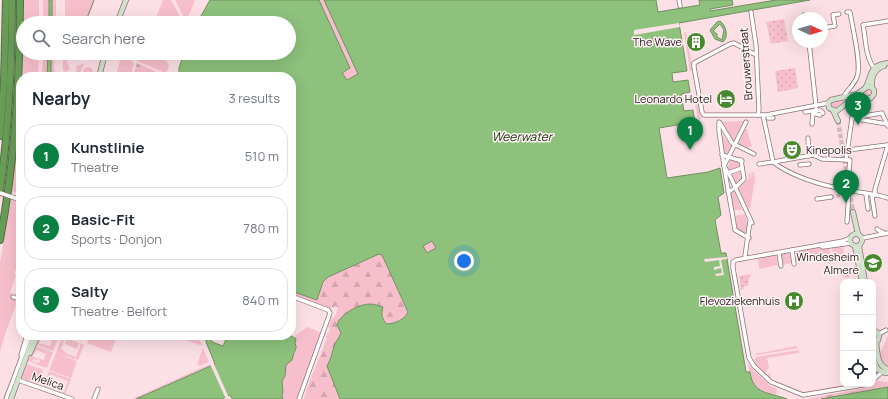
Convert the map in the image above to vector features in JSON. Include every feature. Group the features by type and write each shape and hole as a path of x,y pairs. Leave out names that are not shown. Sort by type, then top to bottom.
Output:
{"highway":[{"path":"0,136 4,81 6,0"},
{"path":"0,191 11,80 12,0"},
{"path":"20,0 20,16"},
{"path":"18,72 19,60"},
{"path":"0,240 14,141 16,112"}],"main road":[{"path":"120,16 126,0"},
{"path":"100,72 103,60"},
{"path":"866,88 871,72 888,64"},
{"path":"872,88 866,88 857,94 831,100 832,108 847,103 872,98 874,92 872,88 872,78 876,69"},
{"path":"853,212 855,222 855,240 862,279"},
{"path":"855,240 862,242 862,238"},
{"path":"855,240 862,238"},
{"path":"855,240 864,279"},
{"path":"876,332 879,334 879,338 876,341"},
{"path":"11,399 23,361 32,340"},
{"path":"23,361 35,340"},
{"path":"876,346 880,364 884,368 888,369"},
{"path":"876,368 882,372 888,373"}],"street":[{"path":"679,0 680,6"},
{"name":"Brouwerstraat","path":"751,12 756,45 758,115"},
{"path":"843,98 858,76 858,62 848,12"},
{"path":"828,27 835,26 833,15 839,14"},
{"path":"876,69 870,62 868,56 863,25 888,21"},
{"path":"756,55 737,44 730,44 694,63 702,112 704,115 763,115 817,107 832,108"},
{"path":"809,48 817,107 821,114 813,114"},
{"path":"804,112 817,107"},
{"path":"812,124 813,114 817,107"},
{"path":"852,118 882,113 888,125"},
{"path":"763,115 773,162 783,170 805,179 888,198"},
{"path":"768,118 773,118"},
{"path":"852,118 888,125"},
{"path":"846,160 852,118"},
{"path":"748,238 734,230 722,155 719,122 732,143 745,148 754,154"},
{"path":"724,166 746,122"},
{"path":"714,125 719,131"},
{"path":"808,138 810,156"},
{"path":"848,150 857,151 888,145 874,189 875,194 872,197 875,216"},
{"path":"722,155 742,161 744,173 744,179 735,188 728,192"},
{"path":"759,164 810,156 822,159 850,160 847,222"},
{"path":"800,165 808,164"},
{"path":"724,166 751,222 745,256"},
{"path":"728,173 742,168"},
{"path":"0,191 16,198"},
{"path":"866,194 868,209"},
{"path":"817,199 831,196"},
{"path":"877,229 884,234"},
{"path":"862,238 888,233"},
{"path":"853,387 804,396 771,382 754,366 749,358 733,262 736,260 779,252 855,240"},
{"path":"792,250 794,264"},
{"path":"779,252 781,266"},
{"path":"296,298 330,312 299,399"},
{"path":"879,334 886,330"},
{"path":"23,361 26,340"},
{"path":"6,399 23,361 29,340"},
{"path":"876,377 882,372"},
{"name":"Melica","path":"18,380 72,399"},
{"path":"94,399 98,389"}],"green space":[{"path":"24,0 39,0 39,16 24,16"},
{"path":"43,0 49,0 49,16 43,16"},
{"path":"52,0 56,0 56,16 52,16"},
{"path":"65,0 95,0 89,16 65,16"},
{"path":"163,0 171,0 179,16 157,16"},
{"path":"175,0 195,0 189,16 183,16"},
{"path":"319,0 324,0 358,74 349,79 345,79 342,73 349,67"},
{"path":"784,19 788,41 771,44 766,22"},
{"path":"684,32 686,32 693,71 690,71"},
{"path":"23,60 39,60 38,72 22,72"},
{"path":"43,60 48,60 47,72 42,72"},
{"path":"51,60 54,60 55,72 51,72"},
{"path":"63,60 67,60 70,69 65,72 63,70"},
{"path":"120,60 131,60 134,64 132,72 117,72"},
{"path":"166,60 169,66 166,72 164,72 137,61"},
{"path":"85,63 80,72 77,72 76,66"},
{"path":"137,63 157,72 134,72"},
{"path":"86,67 90,67 93,72 83,72"},
{"path":"795,68 798,88 778,92 775,71"},
{"path":"866,90 871,92 870,96 854,99 855,97"},
{"path":"697,98 701,119 698,119 694,99"},
{"path":"847,98 850,99 833,109 831,107 831,103 833,101"},
{"path":"744,121 735,140 733,141 722,122"},
{"path":"745,129 747,130 752,147 750,146 749,148 738,144"},
{"path":"721,134 732,147 728,154 723,153"},
{"path":"16,151 16,193 12,191"},
{"path":"730,160 738,161 739,167 735,170 727,170"},
{"path":"740,172 741,179 736,183 732,175"},
{"path":"754,172 755,182 750,208 747,209 738,189 749,178 748,174 750,173 751,177 751,173"},
{"path":"734,192 742,210 733,210 730,195"},
{"path":"0,195 16,199 16,269 14,274 16,275 10,292 13,295 12,298 16,299 16,305 0,352 0,262 11,201 0,197"},
{"path":"744,214 748,223 746,236 736,229 734,216"},
{"path":"432,241 436,248 427,253 423,246"},
{"path":"834,246 843,246 844,254 834,256 832,249"},
{"path":"817,247 829,248 831,256 796,262 794,254 796,251"},
{"path":"379,254 382,255 408,312 407,315 399,321 387,324 384,321 382,307 370,304 365,304 347,313 337,324 341,333 339,339 333,347 327,366 340,399 304,399 329,332 330,328 328,327 338,308 336,306 329,309 315,304 323,282 328,277"},
{"path":"781,254 790,254 792,263 782,265"},
{"path":"776,255 778,265 759,269 758,258"},
{"path":"847,267 852,274 848,278 844,277 841,273"},
{"path":"752,274 749,278 748,286 744,286 744,289 741,290 739,276"},
{"path":"296,293 315,300 318,296 315,304 296,297"},
{"path":"307,327 322,333 297,399 283,399 282,381 285,376 286,365 292,360 297,349 295,343 296,335"},
{"path":"888,335 888,368 882,363 878,350 880,349 881,351"},
{"path":"38,340 40,340 39,343 50,346 52,340 57,340 53,351 36,345"},
{"path":"61,340 64,340 61,349 67,353 66,355 68,354 76,357 81,343 84,345 78,360 56,353"},
{"path":"67,340 79,343 77,349 65,344"},
{"path":"88,340 115,340 111,352 87,343"},
{"path":"186,340 200,340 203,346"},
{"path":"35,346 53,352 47,368 35,364 36,362 39,363 40,360 33,359 32,361 35,361 34,363 28,361 31,354 33,357 44,360 46,354 36,350 35,354 32,353"},
{"path":"796,346 798,348 757,355 755,354"},
{"path":"203,348 209,362 200,366 197,364"},
{"path":"799,350 799,353 767,358 769,368 764,373 755,366 754,360 756,357"},
{"path":"56,353 77,361 71,378 49,370"},
{"path":"748,363 754,371 769,384 768,385 777,389 775,396 761,391 755,386 750,372 746,372 749,371"},
{"path":"27,364 38,368 37,370 39,368 43,370 40,378 38,378 40,379 38,385 22,378"},
{"path":"210,364 211,365 136,399 132,399"},
{"path":"49,371 71,379 65,395 58,392 64,392 68,381 52,375 50,375 46,386 56,390 43,387"},
{"path":"770,372 771,379 803,392 840,386 840,387 844,387 804,394 773,381 767,377"},
{"path":"876,381 888,382 888,387 871,390 870,387 876,387"},
{"path":"870,387 871,390 821,399 806,399"}],"water":[{"path":"49,0 52,0 52,16 49,16"},
{"name":"Weerwater","path":"210,0 319,0 350,68 342,73 347,80 358,74 324,0 656,0 658,12 700,5 699,0 732,0 733,5 710,9 710,11 776,0 810,0 679,23 687,71 672,73 673,82 688,80 690,92 681,94 684,111 693,110 695,122 659,128 667,178 708,172 720,168 724,193 718,197 721,215 715,220 721,253 726,253 746,372 750,372 758,389 763,392 787,399 340,399 327,366 334,346 341,333 337,325 342,317 350,310 366,304 373,304 383,307 382,316 387,324 399,321 407,315 408,312 382,255 379,254 328,277 323,282 317,300 296,293 296,72 179,72 182,60 296,60 296,16 201,16","holes":["432,241 436,248 427,253 423,246"]},
{"path":"720,21 725,28 726,37 723,42 715,39 710,30 717,22","holes":["720,24 724,30 722,40 717,37 717,34 713,31"]},
{"path":"48,60 51,60 51,72 47,72"},
{"path":"206,340 211,340 212,342 223,346 226,340 296,340 296,349 292,360 286,365 285,376 282,381 283,399 232,399 230,395 222,399 136,399 215,364"},
{"path":"888,387 888,399 821,399"}],"pier":[{"path":"679,23 680,27 634,35 634,30"},
{"path":"727,257 727,259 721,260 724,275 716,276 715,274 722,273 721,268 714,270 714,267 720,266 719,260 705,262 704,259"},
{"path":"213,362 229,398 227,399 210,364"}],"waterway":[{"path":"88,16 94,0"}],"tunnel":[{"path":"838,121 853,212"},
{"path":"831,197 841,195"}],"place":[{"name":"The Wave","path":"696,42"},
{"name":"Leonardo Hotel","path":"726,99"},
{"name":"Salty","path":"858,125"},
{"name":"Kunstlinie","path":"690,150"},
{"name":"Kinepolis","path":"792,150"},
{"name":"Basic-Fit","path":"846,203"},
{"name":"Windesheim Almere","path":"873,263"},
{"name":"Flevoziekenhuis","path":"794,301"}]}
